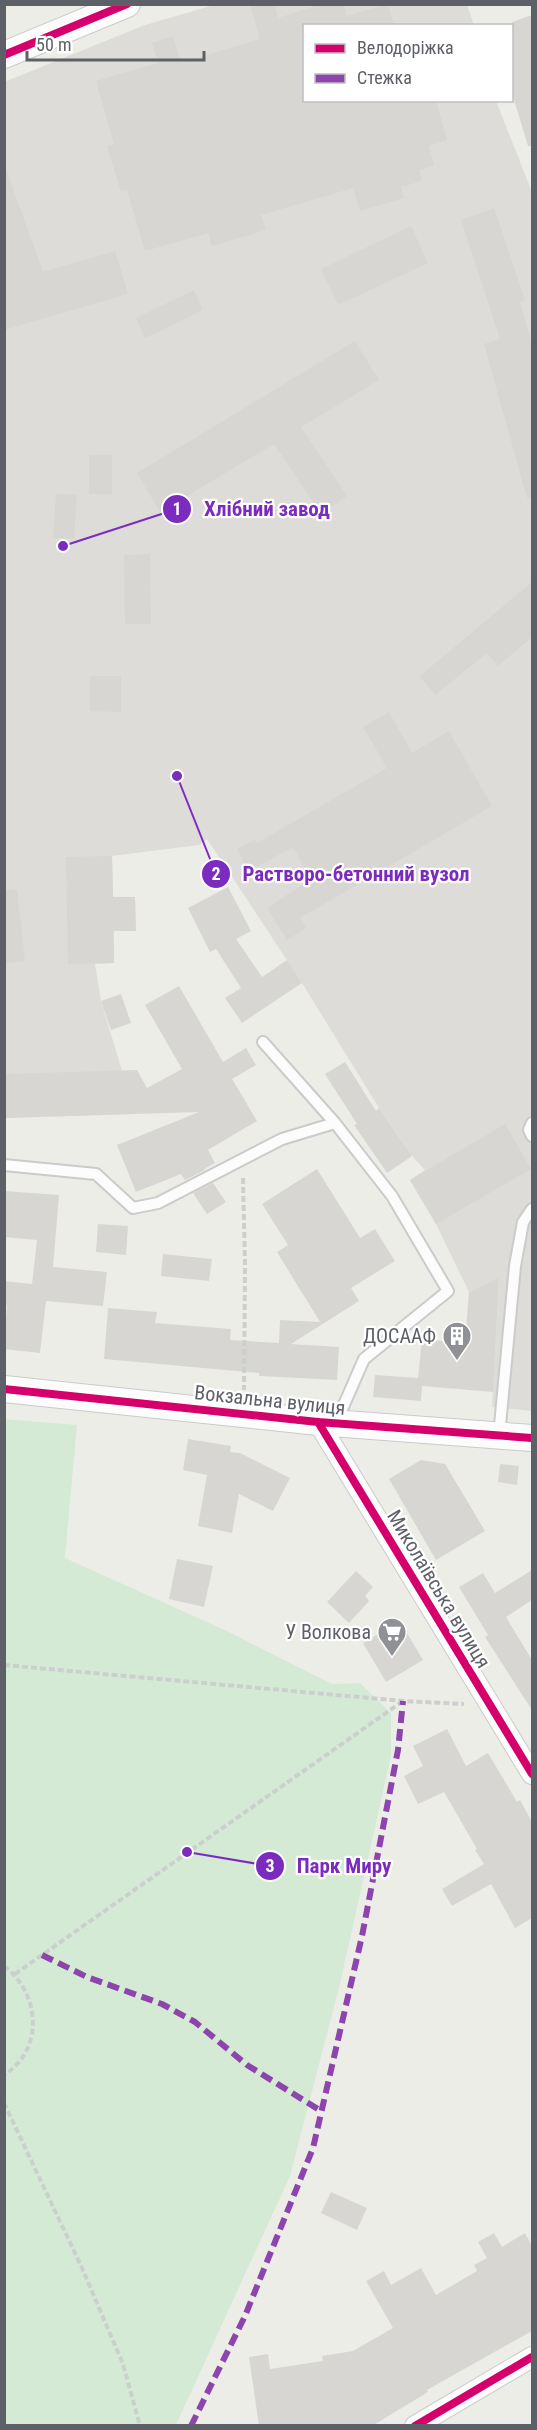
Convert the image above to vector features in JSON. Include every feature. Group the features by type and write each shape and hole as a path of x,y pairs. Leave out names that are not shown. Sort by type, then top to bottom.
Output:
{"street":[{"path":"4,55 127,4"},
{"name":"Вокзальна вулиця","path":"4,1389 327,1423 532,1438"},
{"name":"Миколаївська вулиця","path":"327,1423 532,1774"},
{"path":"415,2426 532,2357"}],"lane":[{"path":"262,1042 335,1123 392,1196 447,1291 364,1359 327,1423"},
{"path":"4,1165 96,1174 133,1208 158,1203 282,1139 335,1123"},
{"path":"532,1123 529,1130 532,1136"},
{"path":"500,1436 515,1266 523,1221 532,1209"}],"path":[{"path":"242,1160 245,1266 243,1414"},
{"path":"4,1665 403,1701 470,1704"},
{"path":"15,1974 403,1701"},
{"path":"4,1966 15,1974 27,1991 33,2012 33,2033 25,2053 12,2070 4,2075"},
{"path":"4,2103 82,2268 123,2364 140,2426"}],"shaded area":[{"path":"214,5 467,5 474,24 303,24 303,102 496,102 532,192 532,1411 492,1407 499,1279 469,1292 436,1224 410,1180 425,1170 412,1156 379,1108 302,983 207,839 199,845 112,856 113,897 135,897 136,931 114,931 114,963 95,964 101,1001 135,1114 5,1118 4,82 145,25"}],"green space":[{"path":"4,1419 77,1425 65,1558 227,1631 332,1684 360,1683 391,1713 391,1756 340,1984 290,2176 176,2425 5,2425"}],"building":[{"path":"250,4 274,4 278,18 322,4 344,4 347,16 388,4 393,24 303,24 303,102 437,102 447,140 429,146 434,165 419,170 422,181 401,187 404,198 360,211 353,188 261,215 266,230 212,246 208,233 145,251 127,190 121,192 107,146 114,144 96,81 158,63 152,43 173,36 181,63 260,39"},
{"path":"532,15 532,146 528,146 513,96 512,22"},
{"path":"4,172 7,172 43,272 115,251 128,294 4,330"},
{"path":"494,208 525,300 520,302 532,345 532,497 527,498 484,344 500,339 461,220"},
{"path":"411,226 428,263 338,305 321,269"},
{"path":"194,290 203,310 145,338 136,318"},
{"path":"355,341 379,380 301,427 347,496 321,514 274,444 160,512 137,473"},
{"path":"89,455 112,455 112,494 89,494"},
{"path":"56,494 77,495 74,539 53,538"},
{"path":"150,554 151,624 125,624 124,555"},
{"path":"532,582 532,637 498,666 487,653 435,695 420,676"},
{"path":"90,676 121,676 121,712 90,711"},
{"path":"389,712 412,753 449,731 492,806 300,918 306,928 287,940 267,908 311,879 293,847 249,871 237,849 255,839 257,843 387,768 363,727"},
{"path":"112,856 113,897 135,897 136,931 113,931 114,963 68,964 66,857"},
{"path":"228,887 251,931 236,939 262,977 287,960 302,983 242,1023 225,998 241,988 216,949 210,952 188,908"},
{"path":"4,890 17,890 25,961 4,963"},
{"path":"179,986 223,1062 246,1048 256,1065 232,1079 257,1121 208,1150 215,1163 185,1180 181,1174 136,1192 117,1145 199,1112 4,1118 4,1074 137,1070 147,1088 182,1069 145,1005"},
{"path":"121,994 131,1023 111,1030 101,1001"},
{"path":"345,1062 376,1111 379,1108 412,1156 387,1173 354,1125 357,1124 325,1074"},
{"path":"505,1124 531,1169 436,1224 410,1180"},
{"path":"317,1169 360,1238 375,1229 395,1261 351,1288 359,1301 291,1344 339,1347 337,1380 259,1376 259,1373 104,1359 108,1308 157,1312 155,1323 231,1329 230,1340 279,1343 280,1320 320,1322 277,1252 288,1245 262,1204"},
{"path":"213,1183 226,1202 207,1214 193,1193"},
{"path":"4,1191 59,1195 53,1267 107,1272 103,1306 46,1301 40,1353 4,1349 7,1305 4,1305 4,1281 32,1284 37,1240 4,1237"},
{"path":"98,1224 128,1226 126,1255 96,1252"},
{"path":"163,1254 212,1259 209,1281 161,1276"},
{"path":"499,1278 493,1392 422,1386 421,1401 373,1397 375,1375 418,1378 422,1339 451,1342 451,1328 466,1329 469,1292"},
{"path":"188,1439 231,1446 230,1452 240,1453 290,1478 273,1511 239,1494 232,1533 198,1526 207,1475 183,1470"},
{"path":"421,1460 445,1464 485,1531 436,1560 389,1479"},
{"path":"500,1464 519,1466 517,1485 498,1482"},
{"path":"177,1559 213,1566 204,1607 169,1599"},
{"path":"532,1570 532,1600 506,1617 532,1660 532,1710 485,1637 488,1635 459,1587 483,1573 495,1593"},
{"path":"356,1571 373,1587 365,1596 369,1601 349,1623 327,1602"},
{"path":"400,1621 423,1660 386,1682 363,1643"},
{"path":"447,1729 466,1766 488,1753 517,1802 520,1800 532,1822 532,1918 515,1928 491,1884 452,1906 442,1889 484,1864 444,1792 418,1804 404,1776 423,1766 413,1746"},
{"path":"331,2192 367,2208 357,2230 321,2213"},
{"path":"494,2233 502,2247 525,2233 532,2246 532,2331 427,2390 428,2392 372,2426 259,2426 249,2357 268,2354 270,2369 323,2361 322,2356 353,2351 393,2328 366,2281 384,2271 391,2285 421,2268 436,2295 477,2271 474,2265 487,2258 478,2242"}],"marked path":[{"path":"191,2426 245,2316 313,2148 362,1936 398,1750 403,1701"},
{"path":"42,1955 87,1977 162,2004 195,2022 247,2065 321,2111"}],"cycle path":[{"path":"4,55 127,4"},
{"path":"4,1389 318,1422 532,1438"},
{"path":"318,1422 532,1774"},
{"path":"415,2426 532,2357"}],"place":[{"name":"Хлібний завод","path":"63,546"},
{"name":"Растворо-бетонний вузол","path":"177,776"},
{"name":"ДОСААФ","path":"457,1362"},
{"name":"У Волкова","path":"392,1658"},
{"name":"Парк Миру","path":"187,1852"}]}
